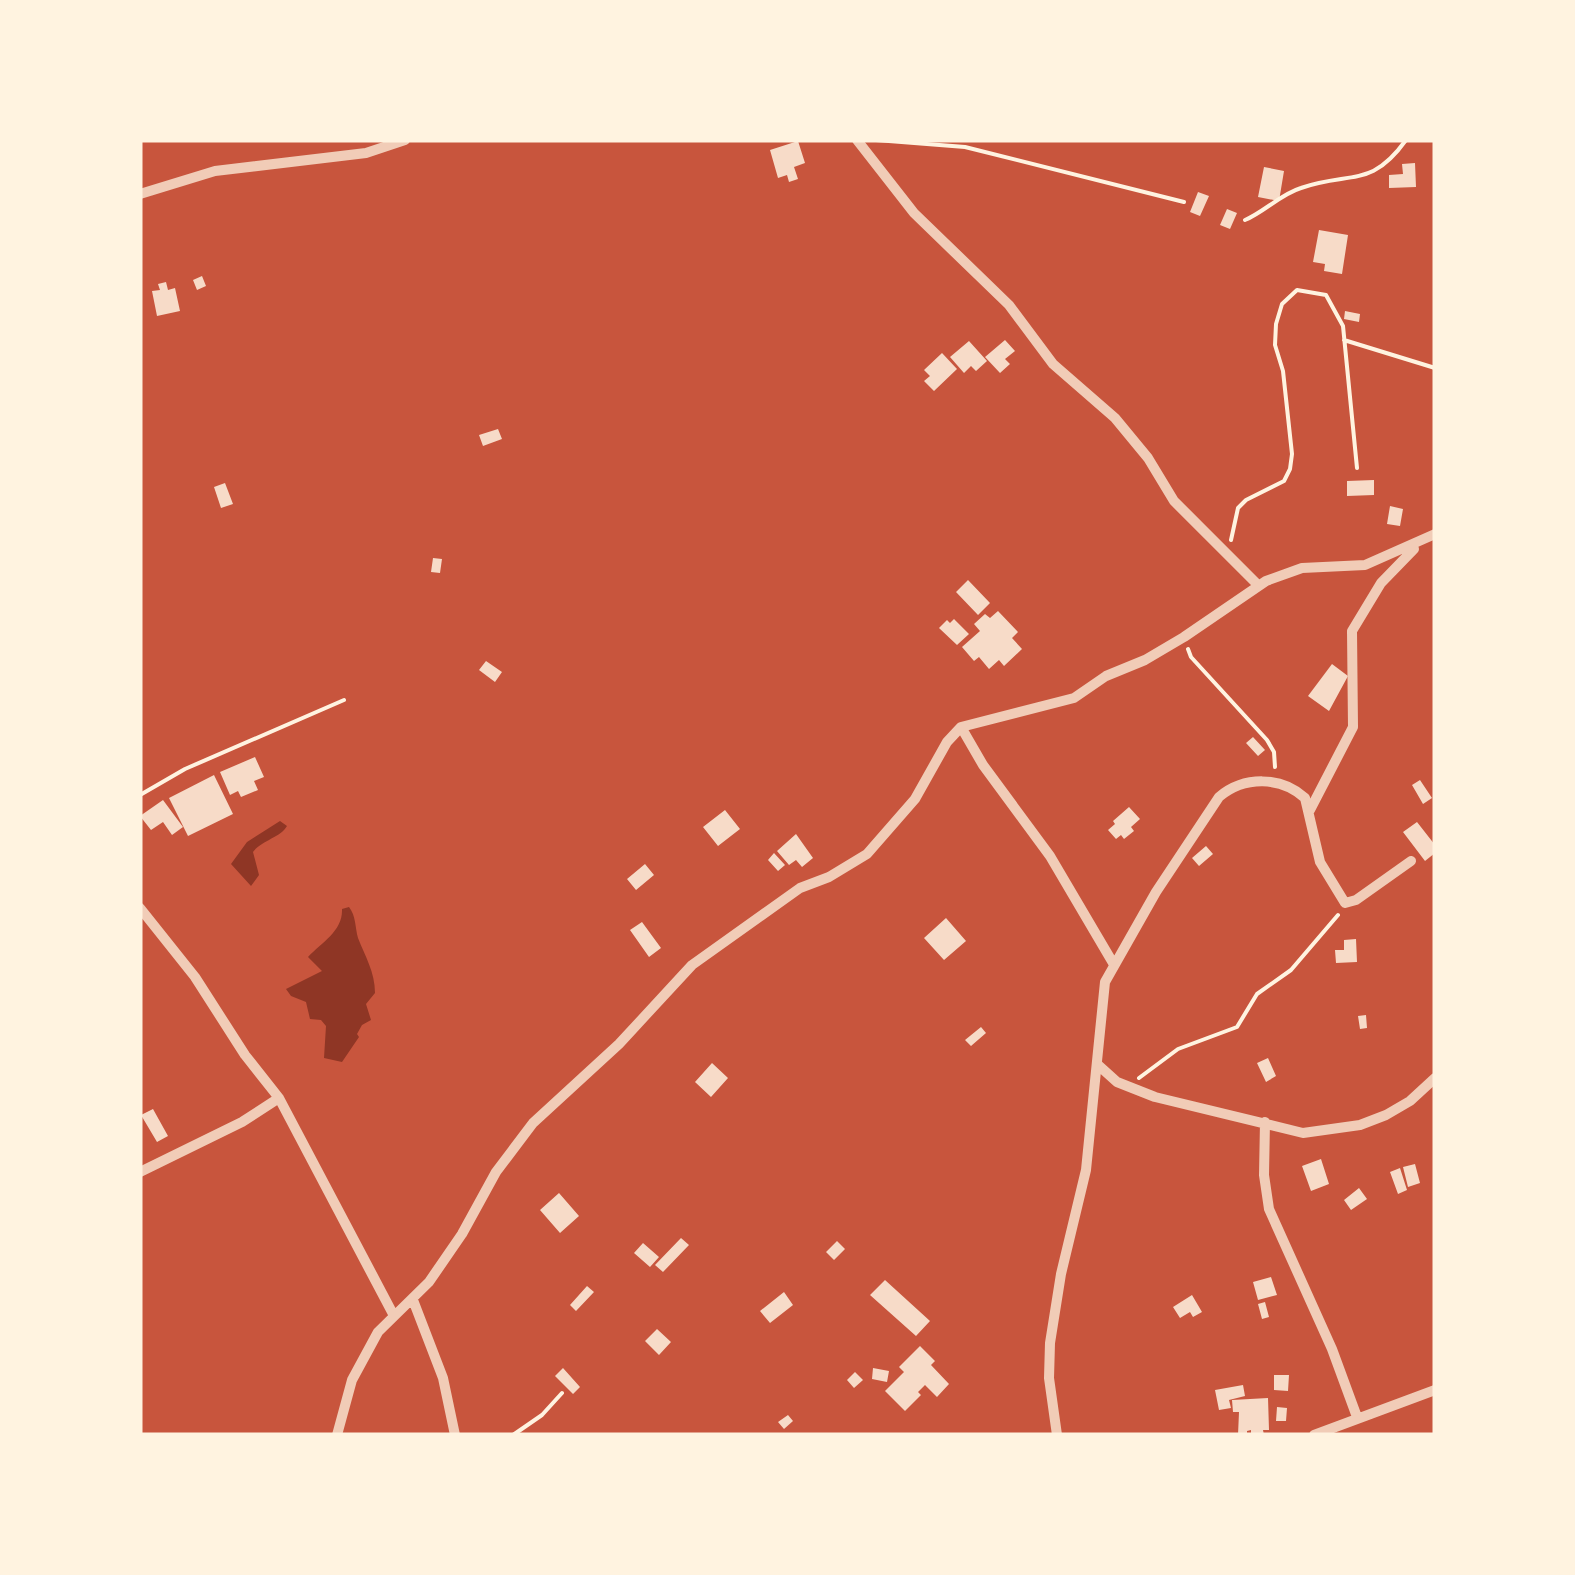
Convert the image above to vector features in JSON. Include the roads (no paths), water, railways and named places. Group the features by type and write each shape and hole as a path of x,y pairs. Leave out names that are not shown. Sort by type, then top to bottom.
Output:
{"street":[{"path":"140,194 215,171 380,150 405,140"},
{"path":"857,140 914,213 1009,305 1054,364 1115,418 1148,458 1174,500 1258,585"},
{"path":"337,1435 352,1380 378,1332 393,1314 413,1300 462,1234 496,1172 543,1112 618,1044 692,965 800,888 868,854 914,799 947,742 960,728 1074,698 1106,676 1184,638 1258,585 1302,568 1364,565 1431,536"},
{"path":"1310,810 1353,726 1352,631 1381,583 1431,536"},
{"path":"960,728 1050,856 1113,963"},
{"path":"1058,1435 1050,1378 1050,1343 1061,1274 1086,1170 1106,982 1113,963 1220,797 1230,788 1275,782 1296,790 1310,810 1320,862 1347,904 1411,862"},
{"path":"140,908 196,977 245,1055 279,1098 393,1314"},
{"path":"1098,1064 1110,1077 1155,1097 1303,1133 1360,1125 1410,1101 1435,1078"},
{"path":"140,1172 242,1122 279,1098"},
{"path":"1265,1122 1264,1175 1270,1209 1358,1417"},
{"path":"413,1300 443,1378 456,1435"},
{"path":"1314,1435 1435,1390"}]}
